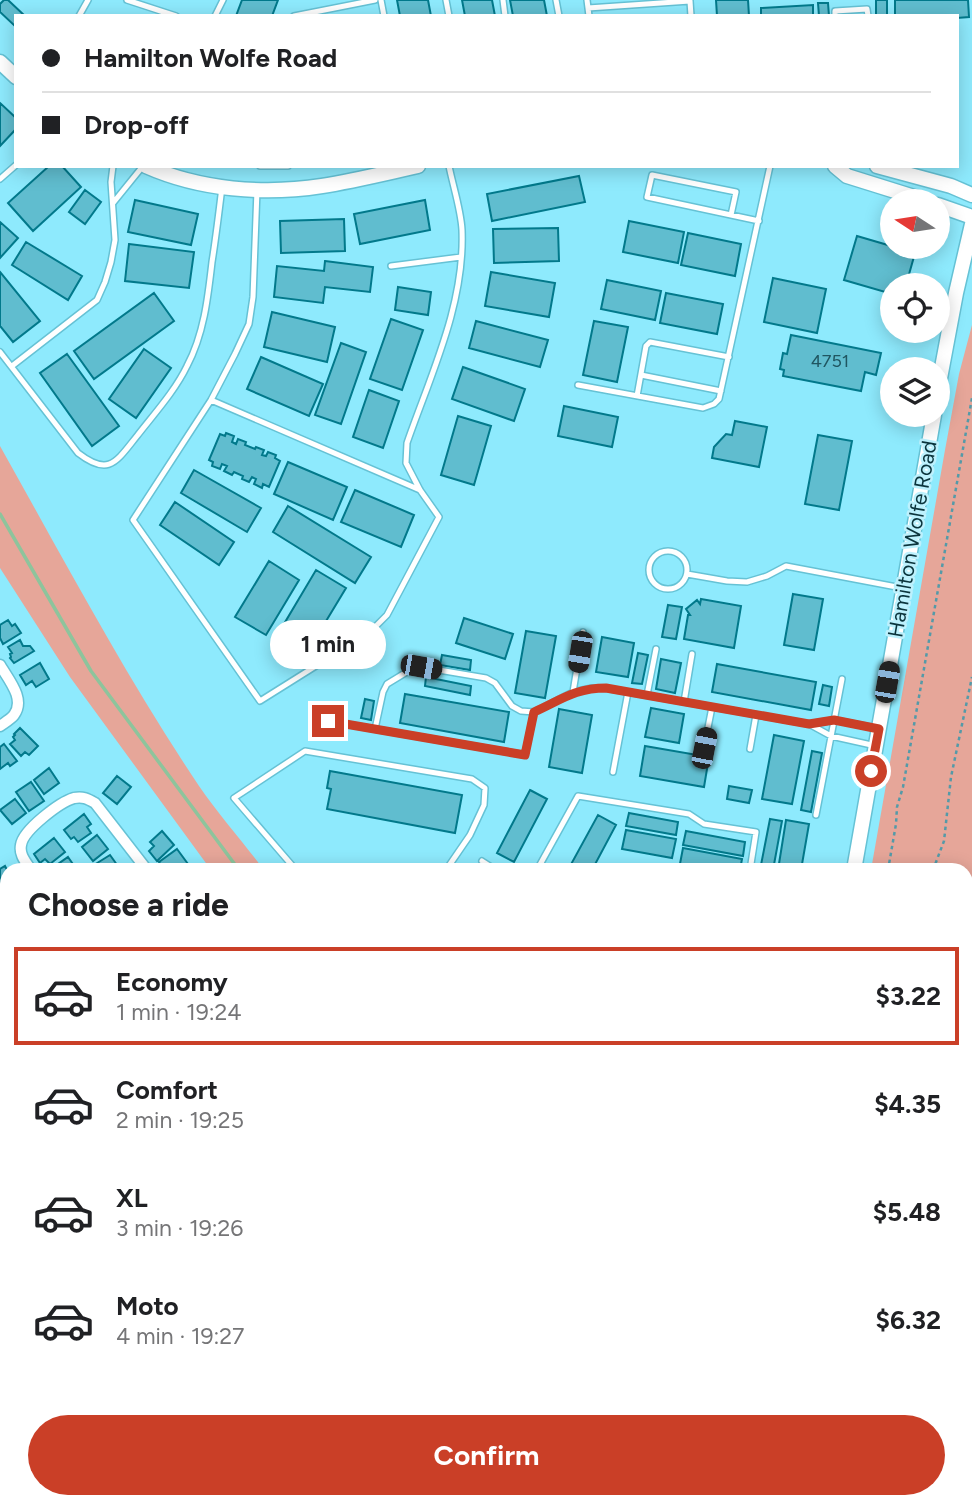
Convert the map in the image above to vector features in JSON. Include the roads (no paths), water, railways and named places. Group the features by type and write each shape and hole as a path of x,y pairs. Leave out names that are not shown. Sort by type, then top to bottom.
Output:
{"street":[{"path":"0,63 14,75"},
{"path":"153,168 179,178 222,187 285,190 321,186 409,168"},
{"path":"837,168 847,176 889,189"},
{"path":"884,168 951,186 972,195"},
{"path":"950,209 972,217"},
{"path":"944,357 972,224"},
{"path":"959,279 972,267"},
{"name":"Hamilton Wolfe Road","path":"855,863 932,427"},
{"path":"0,666 16,692 18,704 14,716 0,726"},
{"path":"26,863 22,857 21,844 29,830 66,801 77,797 86,798 99,806 142,863"}],"lane":[{"path":"127,0 170,14"},
{"path":"304,14 375,0"},
{"path":"586,0 589,14"},
{"path":"588,8 690,1 691,14"},
{"path":"835,14 835,11 867,9 868,14"},
{"path":"0,179 14,167"},
{"path":"12,366 97,300 105,282 115,240 111,182 113,168"},
{"path":"113,202 149,168"},
{"path":"257,190 254,297 249,324 211,400 133,520 260,701 370,632 387,615 439,517 405,463 407,443 450,324 460,275 462,228 449,168"},
{"path":"578,385 703,408 719,399 770,168"},
{"path":"731,215 736,192 652,176 647,197 731,215 759,221"},
{"path":"0,352 78,453 90,463 103,467 114,462 133,441 187,367 207,300 222,187"},
{"path":"391,266 461,257"},
{"path":"637,396 646,346 650,342 729,358"},
{"path":"641,375 721,391"},
{"path":"211,400 420,490"},
{"path":"672,551 683,557 688,568 687,574 679,586 665,589 653,583 650,563 659,553 672,551"},
{"path":"687,574 747,582 786,566 904,588"},
{"path":"573,692 583,632"},
{"path":"647,695 656,649"},
{"path":"684,702 692,654"},
{"path":"375,729 387,684 410,670 421,667 486,678 495,683 512,706 521,711 534,712 573,692 606,688 809,724 834,720 879,729"},
{"path":"816,815 842,679"},
{"path":"613,772 628,692"},
{"path":"704,748 712,707"},
{"path":"328,721 525,755 534,712"},
{"path":"750,749 756,715"},
{"path":"809,724 831,736 876,746"},
{"path":"290,863 234,798 305,751 472,779 485,788 484,805 470,835 451,863"},
{"path":"541,863 578,796 689,814 704,824 756,832 751,863"}],"waterway":[{"path":"0,514 91,671 234,863"}]}
